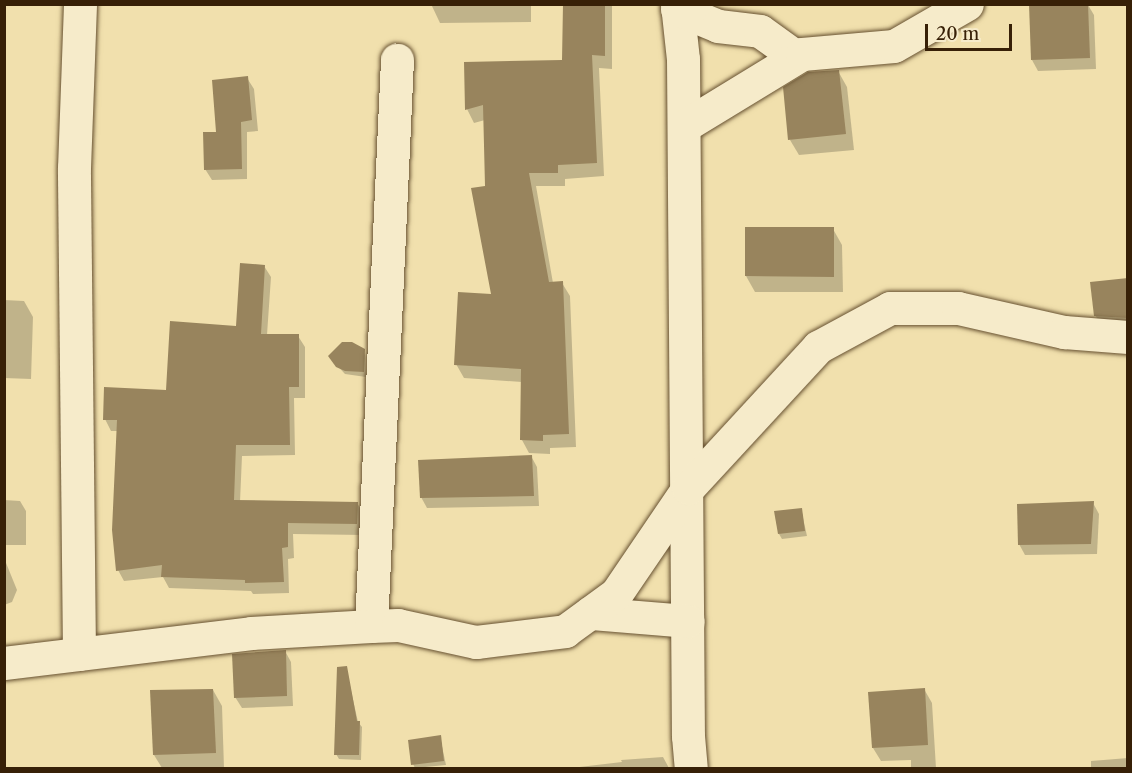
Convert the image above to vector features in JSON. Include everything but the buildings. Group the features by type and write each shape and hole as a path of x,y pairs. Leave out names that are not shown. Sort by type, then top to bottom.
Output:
{"street":[{"path":"79,654 74,168 80,4"},
{"path":"684,126 802,54 894,46 967,4"},
{"path":"677,7 718,26 760,32 796,57"},
{"path":"677,7 683,59 690,768"},
{"path":"371,626 397,60"},
{"path":"4,663 251,633 371,626 398,625 476,642 565,632 616,594 688,488 818,346 890,308 957,309 1064,332 1128,337"},
{"path":"590,613 688,621"}]}
